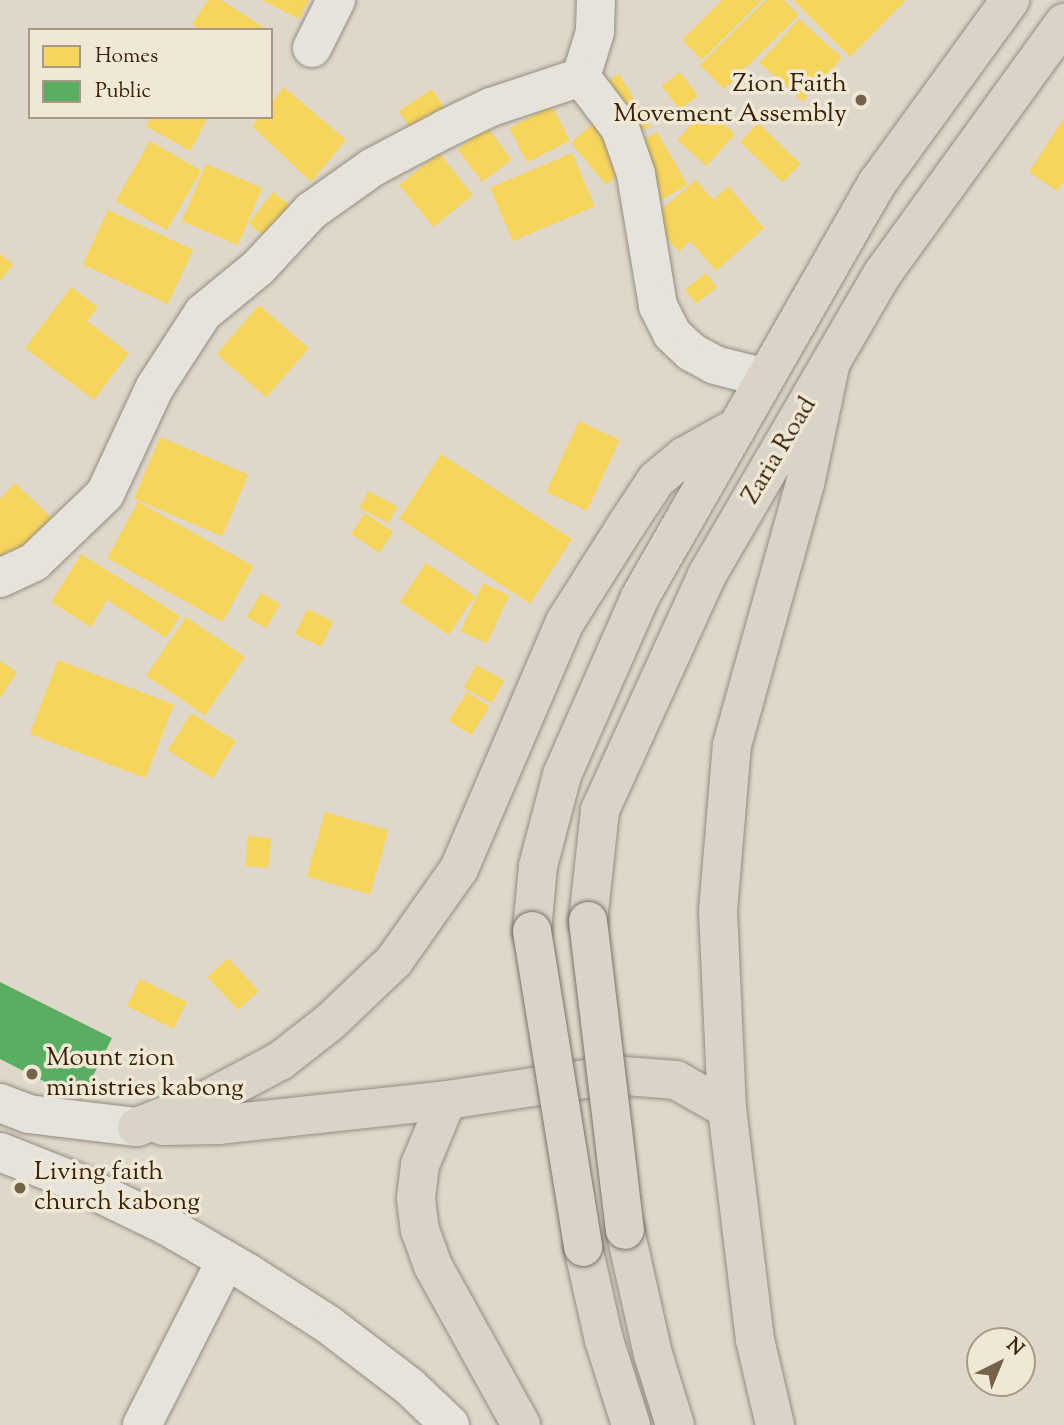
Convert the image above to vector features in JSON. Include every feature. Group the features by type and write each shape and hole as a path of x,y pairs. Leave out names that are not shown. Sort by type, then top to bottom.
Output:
{"highway":[{"path":"631,1425 604,1340 583,1247 532,930 538,866 562,775 640,597 730,432 878,182 1010,0"},
{"name":"Zaria Road","path":"675,1425 653,1353 625,1230 588,920 593,841 600,810 622,756 707,575 883,273 1064,23"},
{"path":"775,1425 755,1340 727,1109 718,911 732,744 805,484 831,366"},
{"path":"136,1127 210,1098 280,1061 368,989 394,961 459,869 565,622 627,524 656,480 685,456 730,432"},
{"path":"136,1127 218,1125 447,1100 612,1075 648,1074 676,1080 727,1109"},
{"path":"447,1100 420,1166 416,1199 420,1230 433,1266 521,1425"}],"street":[{"path":"312,48 336,0"},
{"path":"581,77 595,32 596,0"},
{"path":"581,77 620,128 636,174 658,306 672,334 715,365 762,377"},
{"path":"0,578 34,562 105,495 155,387 203,313 258,268 311,211 373,167 445,129 491,107 581,77"},
{"path":"0,1103 29,1114 136,1127"},
{"path":"0,1152 76,1182 226,1260 329,1325 410,1387 450,1425"},
{"path":"142,1425 226,1260"}],"building: Homes":[{"path":"208,0 221,0 265,28 198,28 192,24"},
{"path":"262,0 309,0 299,19"},
{"path":"722,0 762,0 702,60 682,40"},
{"path":"766,0 784,0 799,15 724,89 700,65"},
{"path":"793,0 906,0 850,57"},
{"path":"799,19 842,58 803,102 760,63"},
{"path":"680,72 698,96 680,110 662,86"},
{"path":"619,74 650,126 632,137 601,85"},
{"path":"284,87 346,140 311,182 252,126 257,119 273,119 273,101"},
{"path":"432,89 447,111 414,134 399,111"},
{"path":"552,106 570,141 527,163 509,128"},
{"path":"706,108 735,134 706,166 677,140"},
{"path":"1064,118 1064,181 1057,191 1029,172"},
{"path":"150,119 207,119 190,151 146,126"},
{"path":"758,123 800,164 782,183 740,142"},
{"path":"593,124 628,166 606,185 571,143"},
{"path":"487,127 512,160 482,182 457,149"},
{"path":"657,132 688,185 660,201 629,148"},
{"path":"150,141 201,170 167,230 116,201"},
{"path":"439,153 473,195 433,227 399,185"},
{"path":"572,153 595,206 513,241 490,188"},
{"path":"206,164 262,188 238,245 182,221"},
{"path":"696,180 713,200 728,186 764,228 716,271 690,241 679,252 650,219"},
{"path":"273,192 297,211 273,243 248,224"},
{"path":"108,210 193,250 168,304 83,264"},
{"path":"0,254 13,264 0,281"},
{"path":"706,273 717,287 696,304 685,290"},
{"path":"71,287 98,307 87,321 129,353 94,400 25,348"},
{"path":"259,305 309,348 266,397 216,354"},
{"path":"579,421 620,440 587,511 546,492"},
{"path":"160,437 248,475 222,536 134,499"},
{"path":"441,454 572,539 530,604 399,519"},
{"path":"15,483 53,519 9,564 0,555 0,499"},
{"path":"368,491 397,506 389,523 359,508"},
{"path":"138,502 253,566 222,622 107,558"},
{"path":"365,513 393,532 379,553 351,534"},
{"path":"81,554 180,616 166,638 107,600 91,627 51,602"},
{"path":"426,563 475,596 449,635 400,602"},
{"path":"483,583 509,595 487,643 461,631"},
{"path":"261,593 280,604 266,628 247,617"},
{"path":"307,609 333,621 321,647 295,634"},
{"path":"186,617 245,657 205,716 146,676"},
{"path":"58,660 174,704 145,778 30,734"},
{"path":"0,661 17,672 0,698"},
{"path":"476,665 504,680 492,703 464,688"},
{"path":"467,692 490,707 471,735 448,721"},
{"path":"191,713 236,741 213,778 168,750"},
{"path":"325,812 388,830 370,895 307,876"},
{"path":"248,836 271,838 268,868 245,866"},
{"path":"228,958 259,991 238,1010 208,977"},
{"path":"140,979 187,1002 174,1029 127,1006"}],"building: Public":[{"path":"0,982 112,1038 81,1100 0,1059"}],"place":[{"name":"Zion Faith Movement Assembly","path":"861,100"},
{"name":"Mount zion ministries kabong","path":"32,1074"},
{"name":"Living faith church kabong","path":"20,1188"}]}
